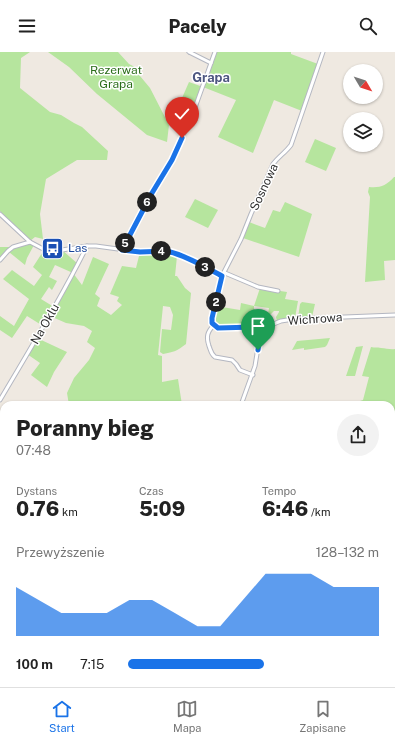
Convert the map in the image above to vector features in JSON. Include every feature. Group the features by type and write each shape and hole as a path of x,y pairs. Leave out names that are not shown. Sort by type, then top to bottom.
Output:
{"street":[{"path":"189,52 211,63"},
{"path":"122,250 152,193 172,160 192,116 215,52"},
{"name":"Sosnowa","path":"222,276 225,273 241,239 273,164 276,159 287,151 290,145 323,52"},
{"path":"0,214 30,242 47,251 87,246 140,252 167,251 182,256 222,276 212,318 214,325 209,331 207,339 213,356 232,360 240,370 252,375"},
{"path":"0,260 13,247 30,242"},
{"name":"Na Oklu","path":"0,400 69,282 87,246"},
{"path":"225,273 258,288 278,291"},
{"name":"Wichrowa","path":"214,325 218,328 254,327 261,329 281,321 294,319 395,314"},
{"path":"242,401 255,366 261,329"}],"green space":[{"name":"Rezerwat Grapa","path":"0,52 30,52 21,58 20,88 50,112 61,115 82,127 108,151 107,160 77,160 46,179 40,214 43,239 35,237 30,241 0,211"},
{"name":"Rezerwat Grapa","path":"48,52 118,52 129,64 135,67 135,70 150,88 169,125 167,142 147,135 97,94 69,67"},
{"path":"216,52 291,52 291,54 318,64 302,111 274,100 253,153 218,137 236,100 203,87"},
{"path":"189,82 203,87 197,105 182,98"},
{"path":"315,139 336,148 326,171 305,162"},
{"path":"394,177 395,260 384,261 385,280 365,282 370,197 368,192 369,187 383,186"},
{"path":"195,199 218,210 208,228 185,217"},
{"path":"285,202 312,214 299,257 243,238 249,222 265,228 273,210 280,212"},
{"path":"30,242 34,245 25,265 9,252 0,261 0,247 13,247"},
{"path":"44,250 62,250 78,264 73,273 82,285 93,257 109,264 95,294 100,298 97,306 111,315 122,305 117,301 119,297 110,294 122,266 136,268 140,252 163,252 177,256 175,276 177,276 185,288 191,293 186,344 173,352 163,354 160,352 162,329 171,330 173,315 170,307 163,306 158,355 162,356 162,382 178,379 181,401 68,401 67,393 74,378 89,360 95,348 87,342 92,331 84,326 66,323 50,316 43,326 27,316 12,338 0,330 0,316 14,326 29,299 3,279 12,270 34,286 42,275 33,267","holes":["55,265 73,273 54,307 41,299 49,287 52,290 57,281 49,277"]},
{"path":"260,288 287,292 285,299 298,301 295,318 277,321 276,317 279,311 274,311 271,314 268,314 269,308 254,306"},
{"path":"302,302 315,304 312,317 298,318 300,304"},
{"path":"241,303 254,306 254,326 219,327 215,324 213,319 216,306 240,310"},
{"path":"37,338 67,352 54,372 47,387 31,375 40,363 27,354"},
{"path":"330,338 325,347 292,350 297,341"},
{"path":"363,346 355,376 346,376 356,347"},
{"path":"371,347 395,349 395,401 360,401 363,400 369,377 362,376"}],"place":[{"name":"Las","path":"52,248"}],"district":[{"name":"Grapa","path":"211,77"}],"route":[{"path":"182,138 172,160 152,193 122,250 140,252 171,252 222,276 212,323 218,328 254,327 261,329 258,350"}]}
